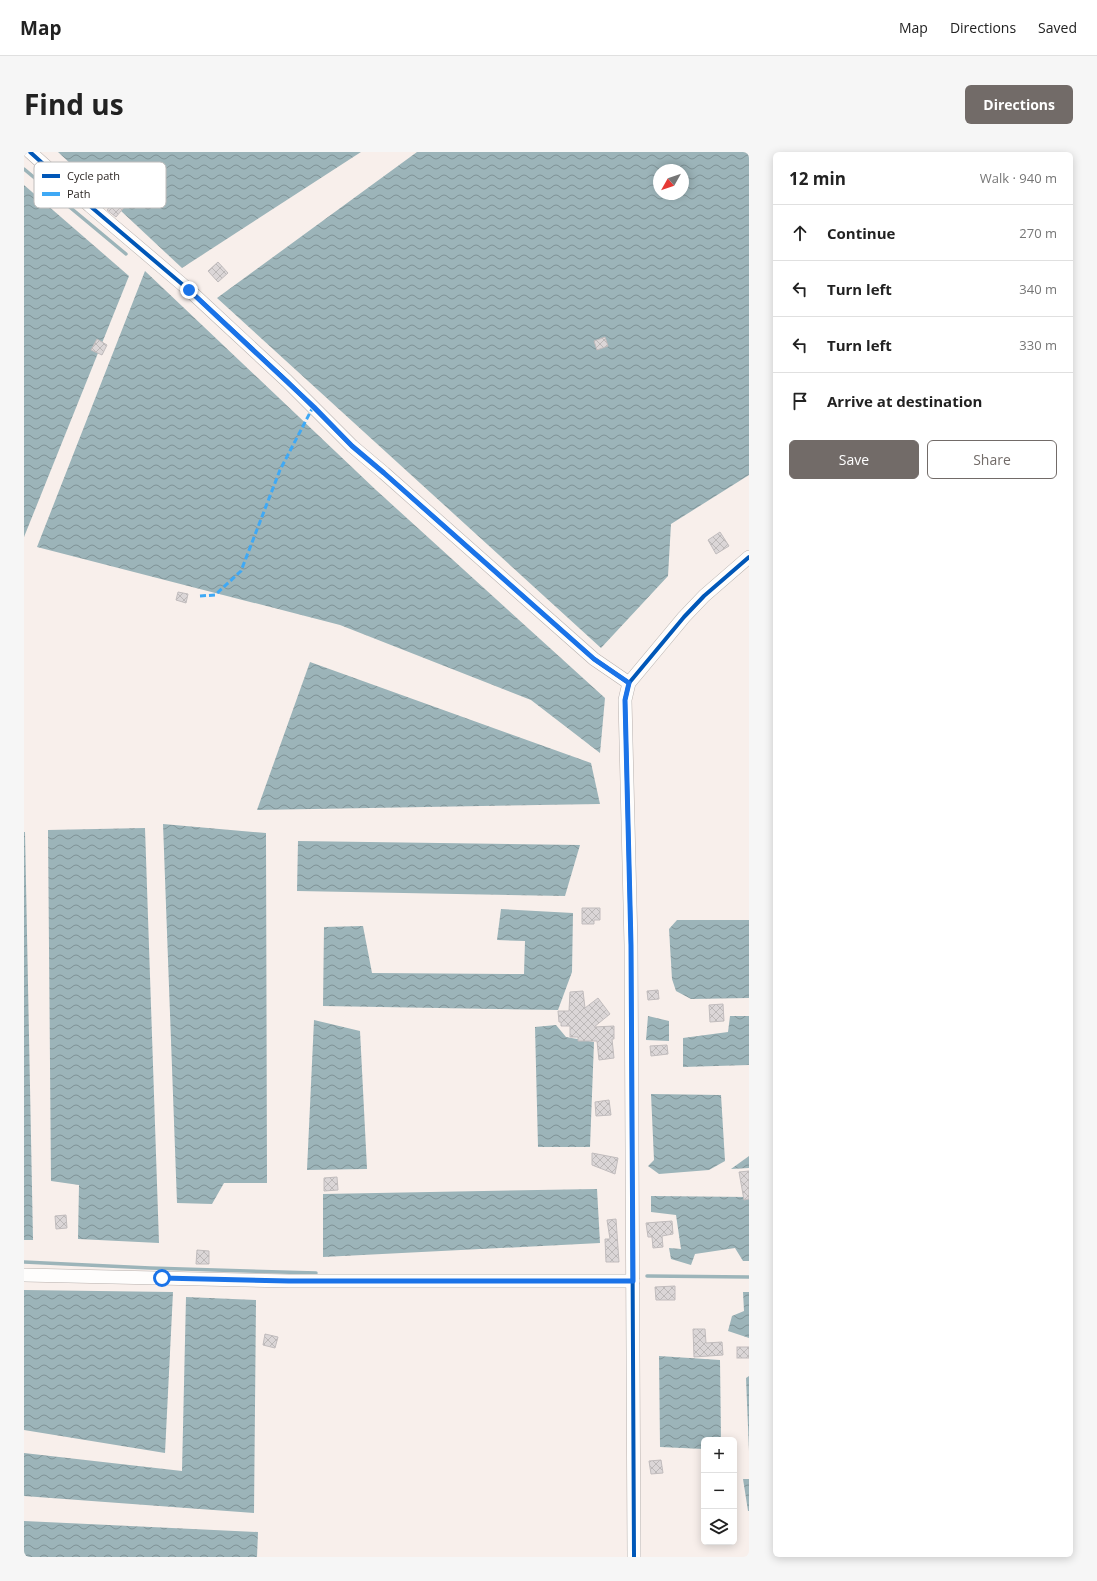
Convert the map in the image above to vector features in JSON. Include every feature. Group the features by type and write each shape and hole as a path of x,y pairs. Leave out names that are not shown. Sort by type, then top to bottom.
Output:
{"street":[{"path":"30,152 41,162"},
{"path":"92,208 189,290 314,407 352,446 594,659 629,683"},
{"path":"634,1557 631,945 625,700 629,683 684,617 710,591 749,557"},
{"path":"24,1275 289,1281 633,1281"}],"water":[{"path":"58,152 361,152 182,268 118,208 166,208 166,162 69,162"},
{"path":"417,152 749,152 749,475 671,524 668,576 601,648 217,298"},
{"path":"24,185 34,194 34,208 51,208 129,276 24,537"},
{"path":"145,271 376,490 605,698 600,753 531,700 340,625 37,547"},
{"path":"310,662 591,763 600,804 257,810"},
{"path":"163,824 266,833 267,1183 224,1183 212,1204 177,1203"},
{"path":"145,828 159,1243 78,1239 79,1185 51,1181 48,830"},
{"path":"25,832 33,1240 24,1240"},
{"path":"298,841 580,845 565,896 297,891"},
{"path":"501,909 573,913 572,972 558,1010 323,1006 324,927 363,926 372,973 524,974 525,941 497,940"},
{"path":"677,920 749,920 749,998 691,999 676,991 672,979 669,929"},
{"path":"648,1016 669,1021 669,1041 646,1040"},
{"path":"730,1016 749,1016 749,1065 683,1067 683,1038 728,1032"},
{"path":"314,1020 360,1031 367,1169 307,1170"},
{"path":"556,1025 566,1037 594,1042 590,1147 538,1147 535,1027"},
{"path":"651,1094 721,1095 725,1161 709,1170 659,1174 648,1166 654,1160"},
{"path":"749,1156 749,1168 731,1169"},
{"path":"597,1189 600,1243 323,1257 323,1194"},
{"path":"651,1196 749,1197 749,1261 743,1261 735,1248 695,1254 691,1265 671,1259 669,1248 681,1249 676,1215 651,1212"},
{"path":"24,1290 173,1292 165,1453 24,1430"},
{"path":"743,1292 749,1292 749,1338 728,1331 732,1316 744,1311"},
{"path":"186,1297 256,1300 254,1513 24,1496 24,1453 182,1471"},
{"path":"659,1356 720,1360 721,1437 701,1437 701,1449 660,1447"},
{"path":"749,1376 749,1451 746,1378"},
{"path":"743,1479 749,1479 749,1511 748,1511"},
{"path":"24,1521 258,1532 257,1557 24,1557"}],"building":[{"path":"109,208 124,208 116,217 107,210"},
{"path":"218,262 228,273 218,282 208,271"},
{"path":"605,337 608,346 597,350 594,341"},
{"path":"97,339 107,345 102,355 91,350"},
{"path":"720,532 729,546 716,554 708,540"},
{"path":"178,592 188,594 186,603 176,600"},
{"path":"582,908 600,908 600,920 594,920 594,924 582,924"},
{"path":"658,990 659,999 648,1000 647,991"},
{"path":"583,991 585,1008 598,998 610,1014 594,1027 614,1026 614,1039 612,1039 614,1058 599,1060 597,1041 578,1041 578,1037 570,1037 570,1026 561,1026 561,1022 559,1022 558,1011 569,1011 570,992"},
{"path":"723,1004 724,1021 710,1022 709,1005"},
{"path":"667,1045 668,1054 651,1056 650,1046"},
{"path":"609,1100 611,1115 596,1116 595,1102"},
{"path":"592,1153 618,1158 615,1174 592,1165"},
{"path":"749,1171 749,1199 744,1200 739,1172"},
{"path":"337,1177 338,1190 324,1191 324,1178"},
{"path":"66,1215 67,1228 56,1229 55,1216"},
{"path":"616,1219 619,1262 606,1262 605,1239 610,1239 607,1220"},
{"path":"672,1221 673,1234 662,1236 663,1247 653,1248 652,1237 648,1237 646,1223"},
{"path":"197,1250 209,1251 209,1264 196,1264"},
{"path":"675,1286 675,1300 656,1300 655,1287"},
{"path":"693,1329 705,1329 706,1343 722,1342 723,1355 694,1357"},
{"path":"265,1334 278,1337 275,1348 263,1345"},
{"path":"737,1347 749,1347 749,1358 737,1358"},
{"path":"661,1460 663,1473 651,1474 649,1461"}],"waterway":[{"path":"24,169 34,177"},
{"path":"71,208 126,254"},
{"path":"24,1262 150,1268 316,1273"},
{"path":"647,1276 749,1277"}],"marked path":[{"path":"200,596 215,595 241,571 280,470 313,407"}],"cycle path":[{"path":"30,152 41,162"},
{"path":"92,208 189,290 287,381 352,446 594,659 629,683"},
{"path":"634,1557 631,945 625,700 629,683 684,617 704,596 749,557"}],"route":[{"path":"162,1278 289,1281 633,1281 631,945 625,700 629,683 594,659 352,446 314,407 189,290"}]}
